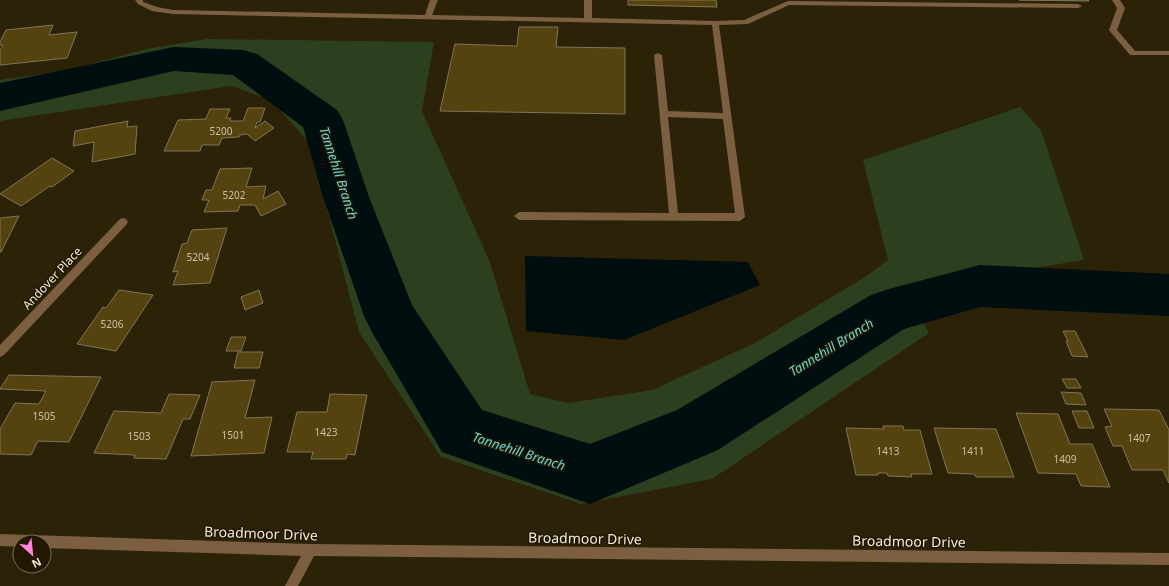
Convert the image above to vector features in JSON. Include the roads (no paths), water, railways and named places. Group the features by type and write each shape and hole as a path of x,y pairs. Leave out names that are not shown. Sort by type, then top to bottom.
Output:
{"street":[{"path":"139,0 140,4 155,9 173,12 715,23 745,22 788,3 1078,6"},
{"path":"428,17 434,0"},
{"path":"588,0 588,21"},
{"path":"1116,0 1122,8 1113,30 1133,53 1169,53"},
{"path":"519,216 740,217 715,23"},
{"path":"658,55 674,217"},
{"path":"664,114 727,116"},
{"name":"Andover Place","path":"0,352 123,222"},
{"name":"Broadmoor Drive","path":"0,540 311,550 1169,559"},
{"path":"291,586 311,550"}],"waterway":[{"name":"Tannehill Branch","path":"0,97 174,59 243,63 322,120 346,197 390,316 463,432 590,474 697,430 889,311 980,286 1169,295"}]}
